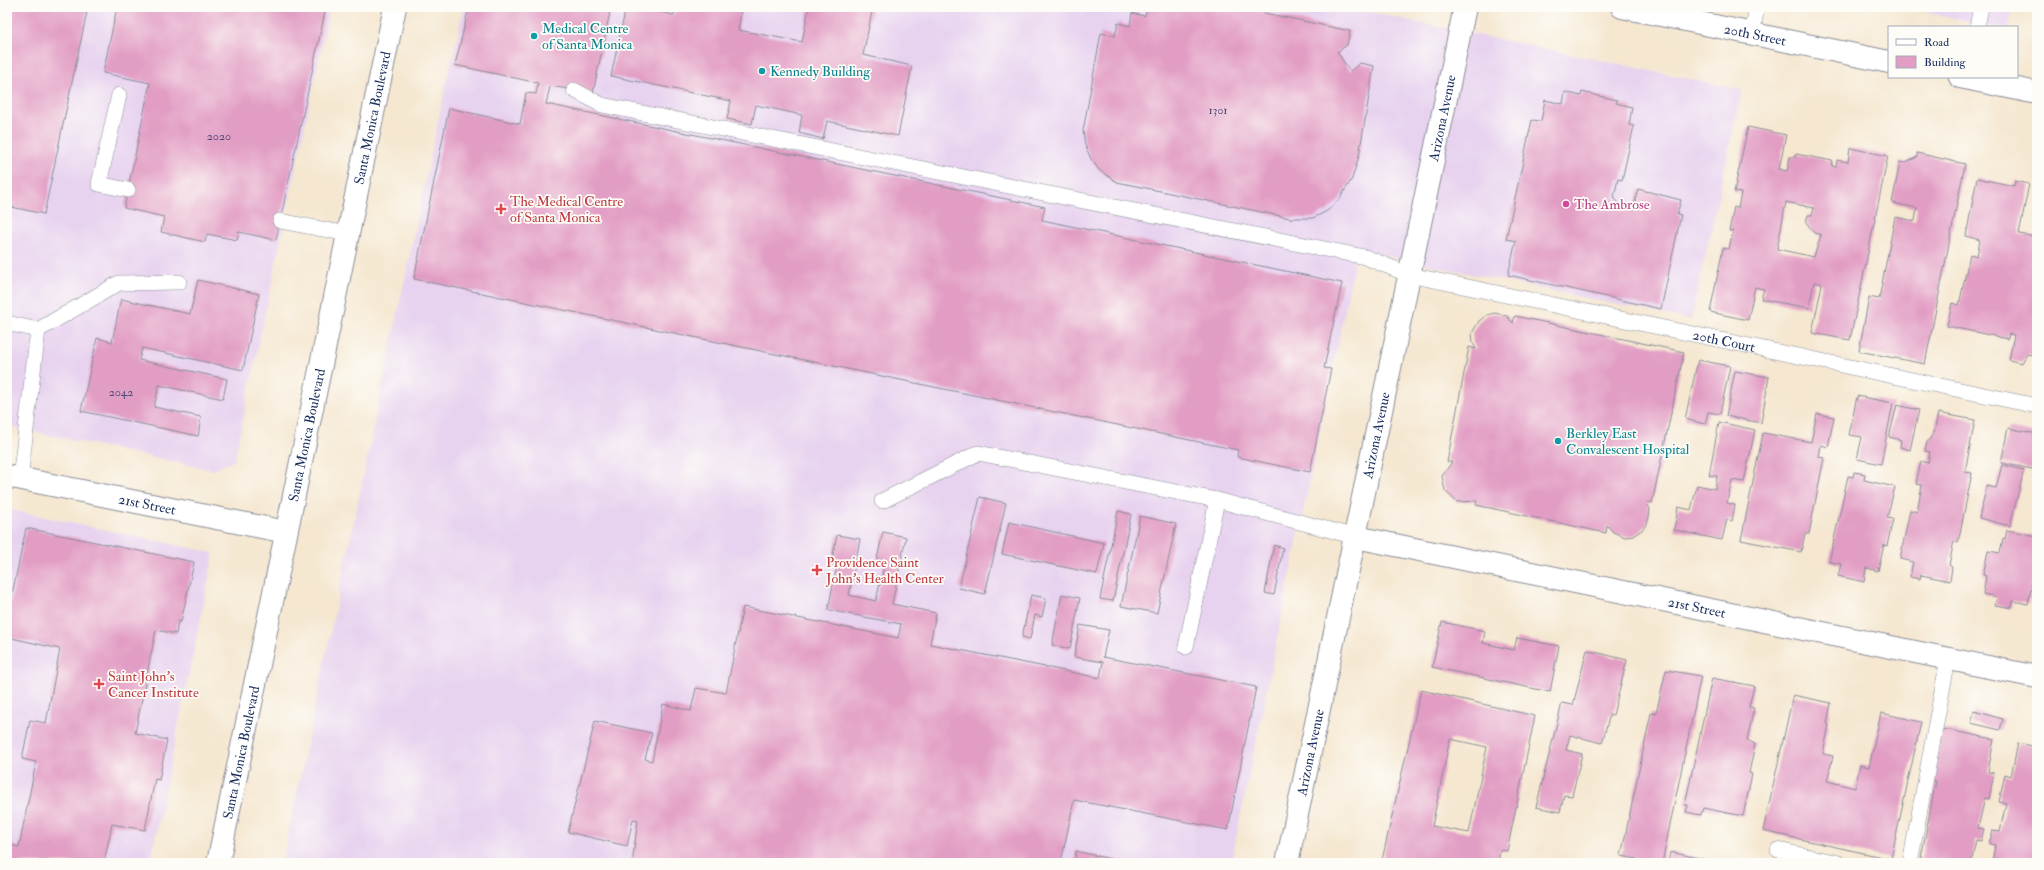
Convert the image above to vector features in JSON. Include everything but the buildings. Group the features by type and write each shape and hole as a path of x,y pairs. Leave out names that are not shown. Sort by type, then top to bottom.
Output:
{"street":[{"name":"Santa Monica Boulevard","path":"218,863 395,7"},
{"name":"Arizona Avenue","path":"1288,863 1465,7"},
{"name":"20th Street","path":"1622,7 1888,62"},
{"path":"1969,78 2037,93"},
{"name":"21st Street","path":"14,477 286,532"},
{"name":"21st Street","path":"1356,536 2037,677"}],"lane":[{"path":"1752,34 1757,7"},
{"path":"1977,26 1981,7"},
{"name":"20th Court","path":"574,90 602,105 1364,257 1410,275 2037,406"},
{"path":"119,95 98,184 128,190"},
{"path":"280,220 348,234"},
{"path":"7,324 38,330 119,283 179,282"},
{"path":"14,477 38,330"},
{"path":"882,501 978,453 1217,500 1356,536"},
{"path":"1186,647 1217,500"},
{"path":"1910,863 1948,659"},
{"path":"1778,850 1839,863"}],"shaded area":[{"path":"7,7 330,7 234,461 213,470 7,426"},
{"name":"Providence Saint John's Health Center","path":"464,7 1345,7 1742,90 1691,320 1357,250 1231,863 282,863 446,83"},
{"path":"1900,7 2013,7 2009,26 1989,26"},
{"name":"Saint John's Cancer Institute","path":"7,509 214,553 150,863 7,863"}],"place":[{"name":"Medical Centre of Santa Monica","path":"534,36"},
{"name":"Kennedy Building","path":"762,71"},
{"name":"The Ambrose","path":"1566,204"},
{"name":"The Medical Centre of Santa Monica","path":"501,209"},
{"name":"Berkley East Convalescent Hospital","path":"1558,441"},
{"name":"Providence Saint John's Health Center","path":"817,570"},
{"name":"Saint John's Cancer Institute","path":"99,684"}]}
